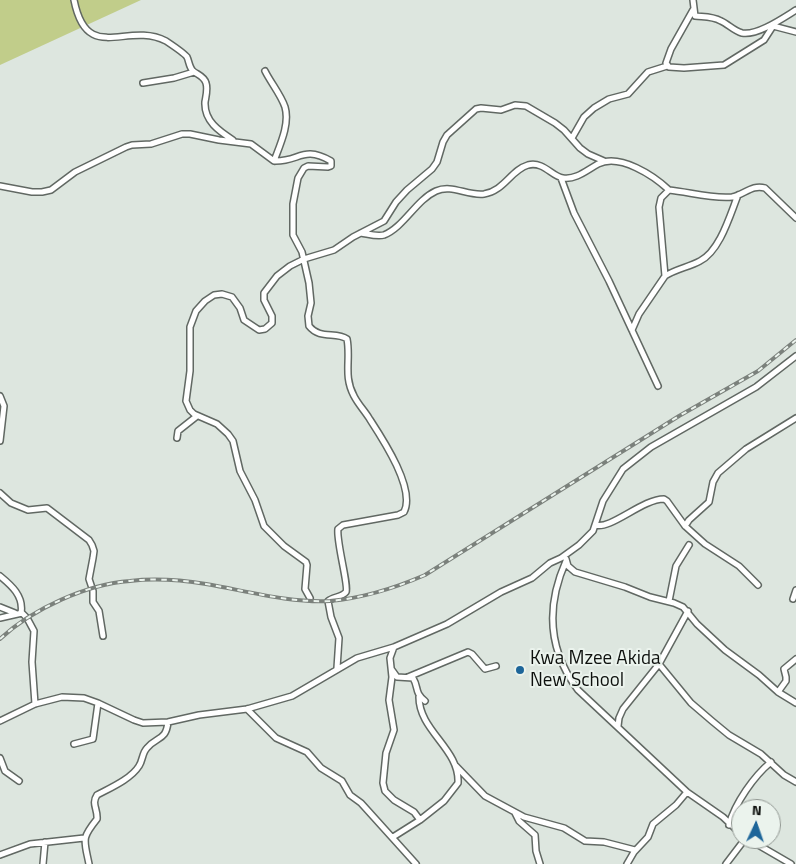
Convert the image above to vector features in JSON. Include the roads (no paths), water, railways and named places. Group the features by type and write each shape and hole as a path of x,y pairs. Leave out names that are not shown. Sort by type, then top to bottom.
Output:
{"street":[{"path":"74,0 80,22 88,31 104,38 137,35 165,41 186,54 194,72 203,78 206,83 206,112 208,119 219,130 236,142"},
{"path":"693,0 693,10 696,16 712,17 742,33 774,24 796,10"},
{"path":"667,66 668,54 693,10"},
{"path":"774,24 796,32"},
{"path":"572,138 584,117 594,108 609,99 628,94 648,72 667,66 684,68 724,65 764,40 774,24"},
{"path":"265,71 284,106 286,116 281,143 274,161"},
{"path":"143,83 174,78 194,72"},
{"path":"310,598 305,589 306,562 284,546 264,526 255,500 240,471 233,440 220,426 197,416 187,405 185,397 190,371 190,326 196,311 205,301 214,295 222,294 232,297 240,308 244,320 259,330 265,329 272,322 272,316 264,300 264,293 277,276 290,266 304,259 334,250 384,221 396,202 407,190 432,169 437,162 447,135 476,110 501,110 520,104 556,123 588,154 604,161 613,161 632,166 648,173 669,190 723,197 738,195 754,187 765,188 796,218"},
{"path":"0,186 32,192 51,190 75,172 126,147 161,142 182,134 197,134 254,146 274,161 287,160 310,153 331,161 332,163 328,167 306,167 298,178 293,204 292,229 295,241 302,252 308,277 311,303 308,316 309,326 320,334 342,336 347,339 347,375 354,396 386,445 399,470 405,491 406,505 404,512 342,525 338,529 341,560 347,587 344,593 328,601 331,617 339,638 337,668"},
{"path":"361,233 384,235 399,224 429,194 443,188 451,188 468,194 491,193 499,189 520,170 531,164 545,168 561,178 569,178 604,161"},
{"path":"561,178 574,214 610,281 658,386"},
{"path":"665,276 659,207 661,198 669,190"},
{"path":"632,330 639,314 665,276 703,260 711,253 717,245 738,195"},
{"path":"0,721 35,704 52,699 71,697 84,698 98,703 142,723 168,722 247,709 292,696 357,658 394,647 447,624 501,592 532,578 550,563 567,554 589,535 595,525 602,502 622,469 651,447 756,387 796,356"},
{"path":"0,396 4,406 0,441"},
{"path":"177,438 178,432 197,416"},
{"path":"685,526 709,502 713,482 718,473 746,449 796,418"},
{"path":"0,493 10,502 28,510 47,508 89,540 94,551 89,579 93,591 93,602 99,611 102,636"},
{"path":"595,525 604,526 647,503 664,499 685,526 705,544 740,566 758,585"},
{"path":"669,601 676,566 689,545"},
{"path":"567,554 556,592 553,635 562,665 578,690 687,792 723,818 729,825 738,802 771,762"},
{"path":"566,561 568,566 575,572 628,588 650,597 669,601 688,611 697,624 724,650 759,675 778,692 796,703"},
{"path":"0,576 14,588 22,604 18,613"},
{"path":"793,599 796,590"},
{"path":"0,607 28,618 34,631 32,662 35,704"},
{"path":"618,726 622,709 659,664 688,611"},
{"path":"0,618 18,613"},
{"path":"394,647 390,658 392,682 389,700 394,730 386,753 384,788 394,800 414,812 420,820"},
{"path":"408,677 468,652 472,654 485,670 496,666"},
{"path":"778,692 786,681 784,670 796,659"},
{"path":"659,664 691,703 729,735 771,762 784,775 796,782"},
{"path":"391,670 397,677 413,678 420,706 426,720 450,754 456,766 485,796 531,820 564,828 585,841 604,842 635,850"},
{"path":"419,697 425,701"},
{"path":"74,744 93,739 98,703"},
{"path":"247,709 276,738 307,752 321,768 339,778 350,795 361,802 416,864"},
{"path":"89,864 84,838 97,819 93,802 97,795 120,782 138,768 145,749 164,736 168,722"},
{"path":"0,758 5,770 20,781"},
{"path":"393,837 420,820 444,801 458,783 456,766"},
{"path":"627,864 635,850 647,839 653,824 676,805 687,792"},
{"path":"515,812 519,821 535,835 536,851 540,864"},
{"path":"0,855 30,844 84,838"},
{"path":"43,864 45,842"},
{"path":"726,864 738,849"},
{"path":"764,849 791,864"}],"railway":[{"path":"0,639 13,628 44,608 78,593 113,583 149,580 178,581 206,584 268,596 315,601 355,598 402,584 425,575 679,416 758,371 796,340"}],"place":[{"name":"Kwa Mzee Akida New School","path":"520,670"}]}
